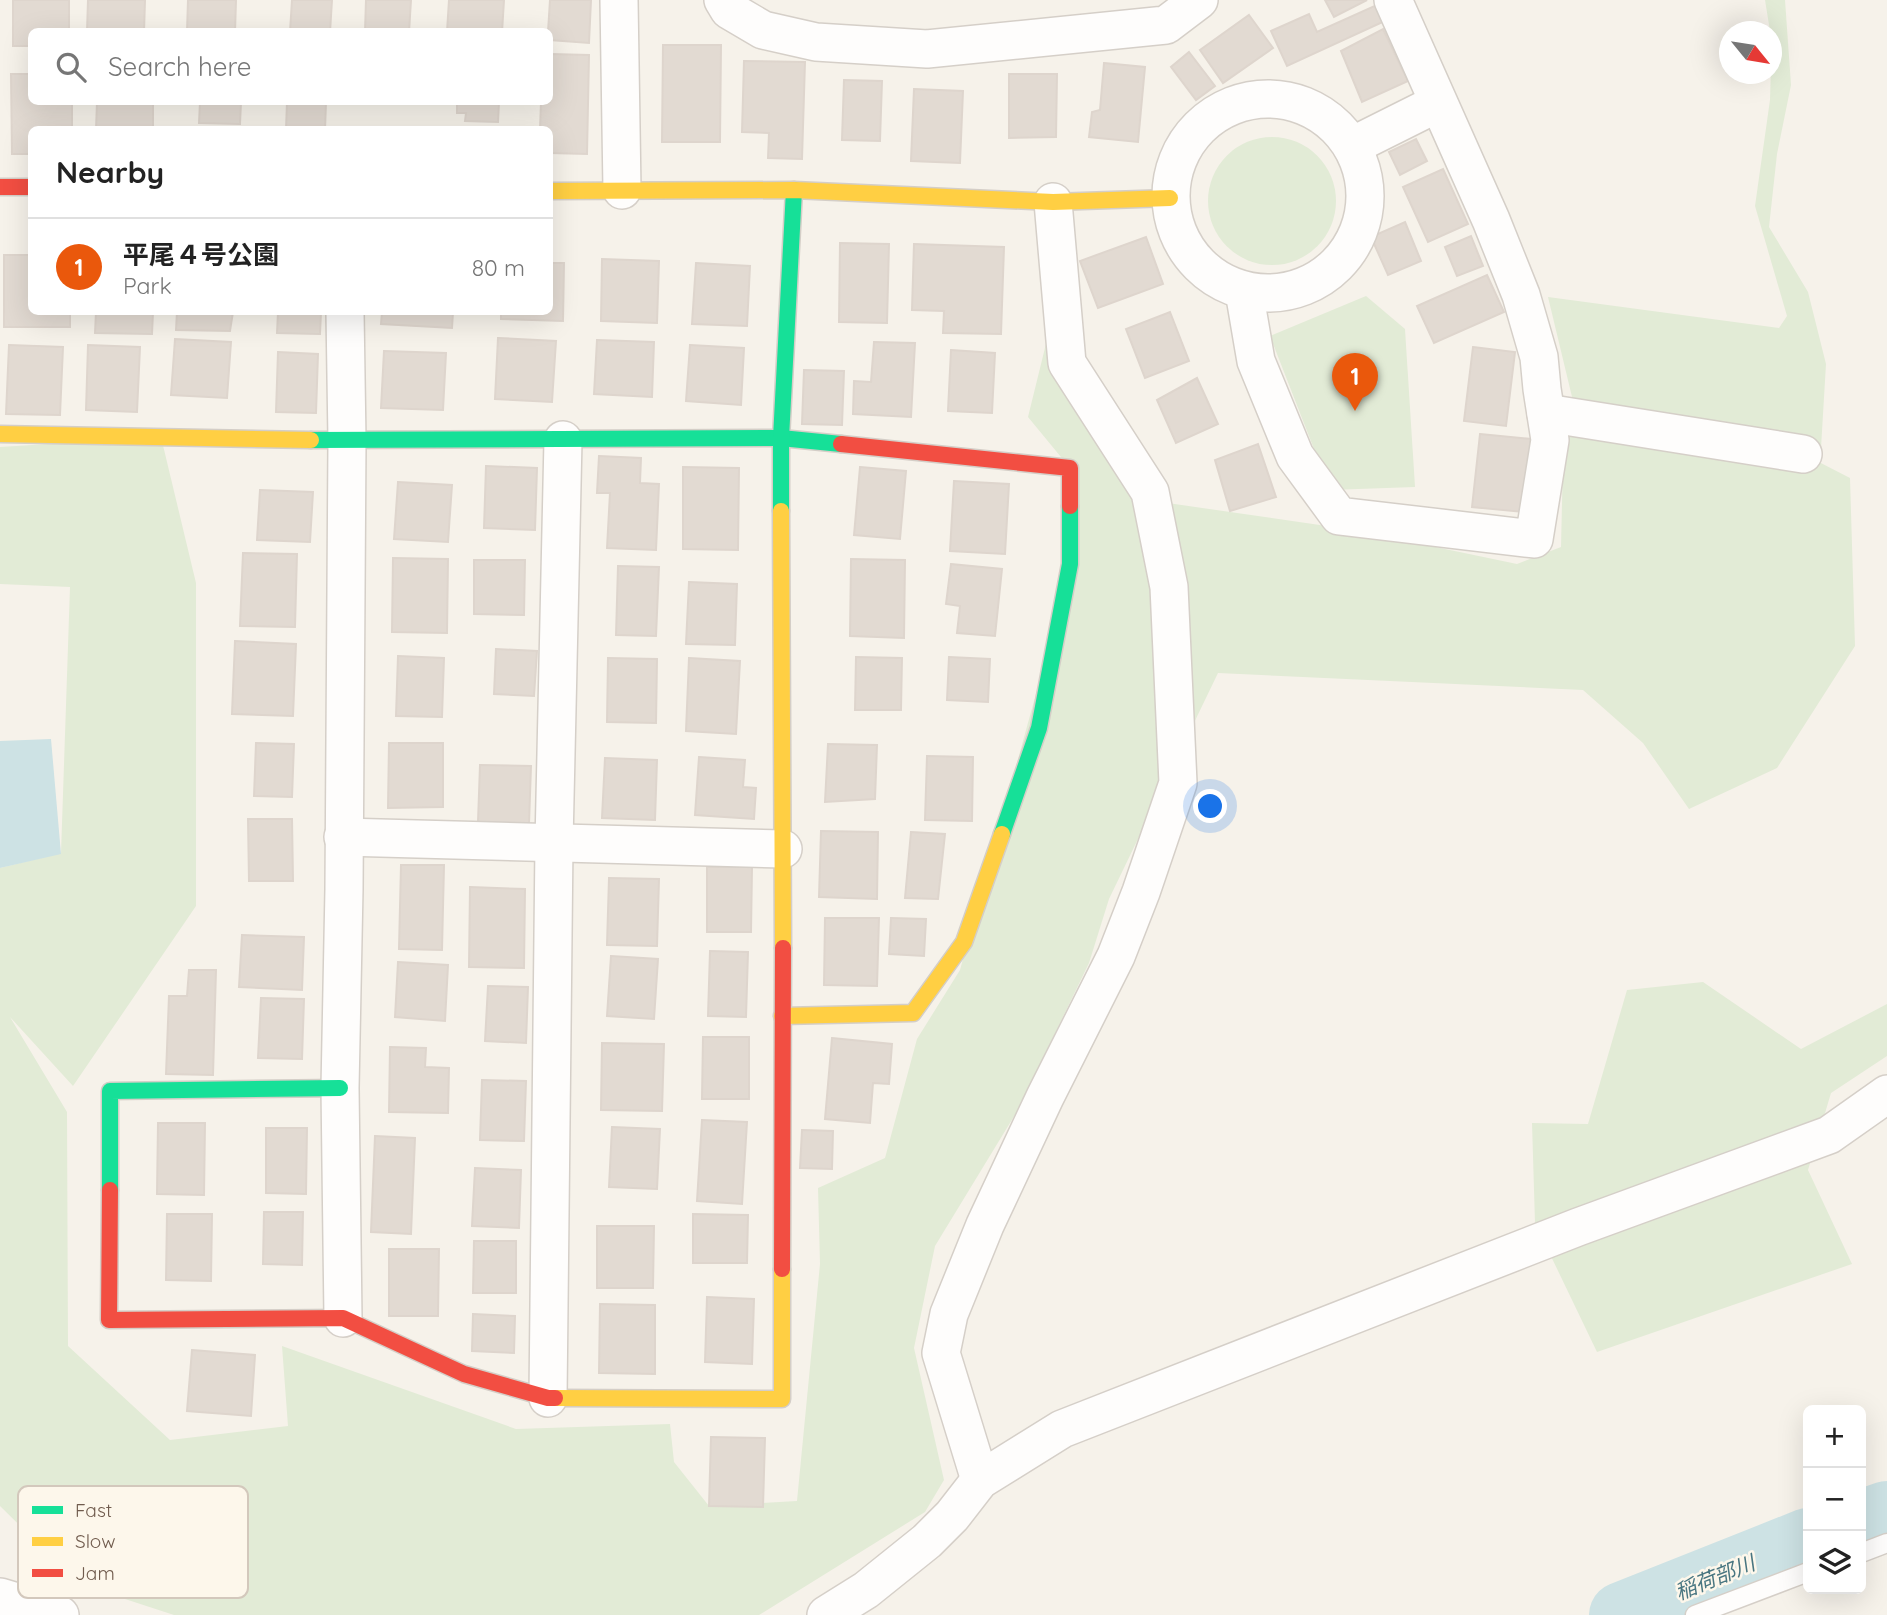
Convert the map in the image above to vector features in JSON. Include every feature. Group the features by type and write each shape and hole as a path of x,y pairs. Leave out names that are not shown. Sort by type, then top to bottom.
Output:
{"street":[{"path":"619,0 622,190"},
{"path":"723,0 729,9 763,30 816,42 927,49 1166,25 1199,0"},
{"path":"1244,291 1256,361 1295,456 1339,516 1534,540 1550,440 1539,357 1521,295 1491,220 1393,0"},
{"path":"1275,99 1307,107 1334,125 1352,146 1364,182 1363,214 1353,244 1333,269 1306,286 1276,294 1244,291 1215,278 1191,257 1176,229 1170,198 1175,167 1190,138 1213,116 1243,102 1275,99"},
{"path":"1352,146 1438,103"},
{"path":"0,187 28,187"},
{"path":"340,1088 110,1091 109,1320 343,1318 464,1374 548,1398 782,1399 781,438 794,190"},
{"path":"553,191 794,190 1053,202 1170,198"},
{"path":"980,1480 941,1353 949,1314 985,1225 1116,956 1178,783 1169,587 1150,492 1067,363 1053,202"},
{"path":"343,1318 340,1088 347,441 345,315"},
{"path":"1546,413 1803,454"},
{"path":"0,434 347,441 781,438 1070,468 1070,564 1039,728 964,942 913,1013 782,1016"},
{"path":"548,1398 554,843 563,440"},
{"path":"343,837 783,849"},
{"path":"826,1615 868,1603 951,1516 980,1480 1062,1429 1578,1227 1829,1135 1887,1094"},
{"path":"0,1597 60,1615"}],"lane":[{"path":"1866,1551 1887,1543"},
{"path":"1695,1615 1803,1575"}],"green space":[{"path":"1765,0 1785,0 1791,85 1777,154 1769,227 1808,292 1826,364 1821,448 1776,440 1850,478 1855,646 1777,768 1689,809 1643,743 1583,690 1218,673 1109,899 1089,963 1019,1108 935,1246 914,1348 944,1480 925,1512 759,1615 174,1615 122,1598 248,1598 248,1486 18,1486 18,1524 0,1506 0,868 61,853 70,587 0,584 0,447 161,437 196,583 196,906 73,1086 10,1017 67,1112 68,1346 170,1440 288,1426 282,1346 516,1429 670,1424 674,1462 709,1506 797,1501 820,1264 818,1188 885,1158 917,1039 960,970 1067,581 1070,468 1028,417 1057,299 1154,501 1354,530 1517,564 1561,547 1564,416 1573,401 1548,297 1779,328 1787,316 1755,206 1770,84 1782,84 1782,21 1768,21"},
{"path":"1272,137 1297,142 1317,156 1331,176 1336,201 1331,226 1317,246 1297,260 1272,265 1247,260 1227,246 1213,226 1208,201 1213,176 1227,156 1247,142"},
{"path":"1366,296 1405,329 1415,487 1330,490 1270,336"},
{"path":"1703,982 1801,1049 1887,1004 1887,1056 1831,1093 1808,1170 1852,1264 1597,1352 1535,1223 1532,1123 1588,1124 1627,990"}],"shaded area":[{"path":"51,739 61,854 0,868 0,741"}],"building":[{"path":"13,0 69,0 69,28 28,28 28,46 13,46"},
{"path":"88,0 145,0 144,28 87,28"},
{"path":"188,0 236,0 235,28 187,28"},
{"path":"292,0 332,0 330,28 290,28"},
{"path":"366,0 411,0 409,28 365,28"},
{"path":"449,0 504,0 502,28 447,28"},
{"path":"550,0 591,0 589,43 553,40 553,28 548,28"},
{"path":"1325,0 1367,0 1334,17"},
{"path":"1379,4 1387,20 1287,66 1271,31 1309,14 1317,32"},
{"path":"1249,15 1273,48 1223,83 1200,50"},
{"path":"1383,29 1408,81 1362,102 1341,51"},
{"path":"663,45 721,45 720,142 662,142"},
{"path":"1189,52 1215,86 1196,100 1171,67"},
{"path":"553,54 589,55 587,154 553,153 553,126 540,126 541,105 553,105"},
{"path":"744,61 805,62 802,159 768,158 769,133 742,132"},
{"path":"1104,63 1145,67 1138,142 1089,137 1092,112 1100,110"},
{"path":"11,74 28,74 28,105 72,105 72,126 28,126 28,154 12,154"},
{"path":"1009,74 1057,74 1056,137 1009,138"},
{"path":"844,80 882,81 880,141 842,140"},
{"path":"914,89 963,91 960,163 911,161"},
{"path":"97,105 153,105 153,126 96,126"},
{"path":"200,105 241,105 240,124 199,123"},
{"path":"287,105 326,105 325,126 286,126"},
{"path":"457,105 499,105 498,122 465,121 466,113 457,113"},
{"path":"1416,139 1427,161 1400,175 1389,152"},
{"path":"1443,169 1468,224 1428,242 1403,187"},
{"path":"1405,222 1421,261 1388,275 1371,237"},
{"path":"1471,236 1483,266 1457,276 1445,247"},
{"path":"1146,237 1163,284 1098,308 1080,261"},
{"path":"840,243 889,244 887,323 839,322"},
{"path":"914,244 1004,247 1001,334 943,333 944,311 912,310"},
{"path":"4,255 28,255 28,315 70,315 70,327 4,327"},
{"path":"602,259 659,261 657,323 601,321"},
{"path":"553,263 564,263 563,321 501,319 501,315 553,315"},
{"path":"696,263 750,266 747,326 692,324"},
{"path":"1487,275 1504,312 1434,343 1417,306"},
{"path":"1170,312 1189,361 1145,378 1126,329"},
{"path":"96,315 153,315 152,334 95,333"},
{"path":"177,315 233,315 230,331 176,330"},
{"path":"278,315 321,315 320,334 277,333"},
{"path":"382,315 453,315 452,328 381,324"},
{"path":"498,338 556,341 552,402 495,399"},
{"path":"175,339 231,342 227,398 171,395"},
{"path":"597,340 654,342 652,397 594,394"},
{"path":"874,342 915,343 911,417 853,414 854,381 871,382"},
{"path":"9,345 63,347 60,415 6,414"},
{"path":"88,345 140,347 137,412 86,410"},
{"path":"690,345 744,348 741,405 686,401"},
{"path":"1473,347 1515,352 1506,426 1464,421"},
{"path":"951,350 995,353 992,413 948,411"},
{"path":"384,351 446,353 443,410 381,408"},
{"path":"278,352 318,354 316,413 276,412"},
{"path":"804,370 844,371 842,425 802,424"},
{"path":"1197,378 1218,424 1176,443 1157,400"},
{"path":"1480,434 1531,439 1523,512 1472,507"},
{"path":"1258,444 1276,497 1230,511 1215,460"},
{"path":"599,456 641,458 640,483 659,484 656,550 607,548 610,493 597,493"},
{"path":"486,466 537,468 535,530 484,528"},
{"path":"683,467 739,468 738,550 683,549"},
{"path":"860,467 906,471 900,539 854,535"},
{"path":"954,481 1009,484 1005,554 950,551"},
{"path":"398,482 452,485 448,542 394,539"},
{"path":"260,490 313,492 310,542 257,540"},
{"path":"243,553 297,554 295,627 240,626"},
{"path":"393,558 448,559 447,633 392,632"},
{"path":"851,559 905,560 904,638 850,636"},
{"path":"474,560 525,560 524,615 474,614"},
{"path":"951,564 1002,569 995,636 957,633 960,606 946,604"},
{"path":"618,566 659,567 656,636 616,635"},
{"path":"689,582 737,584 735,645 686,644"},
{"path":"235,641 296,644 293,716 232,714"},
{"path":"496,649 537,651 534,696 494,694"},
{"path":"398,656 444,658 442,717 396,716"},
{"path":"856,657 902,658 901,710 855,710"},
{"path":"949,657 990,659 988,702 947,700"},
{"path":"608,658 657,659 656,723 607,722"},
{"path":"689,658 740,661 736,734 686,731"},
{"path":"256,743 294,744 292,797 254,796"},
{"path":"389,743 443,743 443,807 388,808"},
{"path":"828,744 877,745 875,799 825,802"},
{"path":"927,756 973,757 972,821 925,820"},
{"path":"699,757 745,760 743,787 756,788 754,819 695,815"},
{"path":"605,758 657,760 655,820 602,818"},
{"path":"480,765 531,766 529,824 478,822"},
{"path":"248,819 292,819 293,881 249,881"},
{"path":"821,831 878,832 877,899 819,897"},
{"path":"911,832 945,834 938,899 905,898"},
{"path":"401,865 444,865 442,950 399,949"},
{"path":"707,867 752,867 751,932 707,932"},
{"path":"609,878 659,879 657,946 607,945"},
{"path":"470,887 525,889 524,968 469,967"},
{"path":"825,918 879,918 877,986 824,985"},
{"path":"891,918 926,919 924,956 889,954"},
{"path":"242,935 304,937 302,990 239,987"},
{"path":"710,951 748,952 746,1017 708,1016"},
{"path":"611,956 658,959 654,1019 607,1016"},
{"path":"398,962 448,965 445,1021 395,1017"},
{"path":"189,970 216,970 213,1075 166,1074 169,996 187,996"},
{"path":"488,986 528,987 526,1043 485,1041"},
{"path":"261,998 304,999 302,1059 258,1058"},
{"path":"703,1037 749,1037 749,1099 702,1099"},
{"path":"832,1038 892,1044 889,1084 873,1083 870,1123 825,1119"},
{"path":"602,1043 664,1044 662,1111 601,1110"},
{"path":"390,1047 426,1048 425,1067 449,1068 448,1113 389,1112"},
{"path":"482,1080 526,1081 524,1141 480,1140"},
{"path":"702,1120 747,1122 742,1204 697,1201"},
{"path":"158,1123 205,1123 204,1195 157,1194"},
{"path":"612,1127 660,1129 657,1189 609,1187"},
{"path":"266,1128 307,1128 306,1194 266,1193"},
{"path":"802,1130 833,1131 832,1169 800,1168"},
{"path":"375,1136 415,1138 411,1234 371,1232"},
{"path":"475,1168 521,1170 519,1228 472,1226"},
{"path":"264,1212 303,1212 302,1265 263,1264"},
{"path":"167,1214 212,1214 211,1281 166,1280"},
{"path":"693,1214 748,1215 747,1263 693,1263"},
{"path":"597,1226 654,1226 653,1288 597,1288"},
{"path":"474,1241 516,1241 516,1293 473,1293"},
{"path":"389,1249 439,1249 438,1316 389,1316"},
{"path":"707,1297 754,1299 752,1364 705,1362"},
{"path":"600,1304 655,1305 655,1374 599,1373"},
{"path":"473,1314 515,1316 514,1353 472,1351"},
{"path":"192,1350 255,1355 251,1416 187,1411"},
{"path":"711,1437 765,1438 763,1507 709,1506"}],"waterway":[{"name":"稲荷部川","path":"1866,1521 1887,1514"},
{"name":"稲荷部川","path":"1622,1615 1803,1543"}],"traffic: fast":[{"path":"781,511 781,438 794,190"},
{"path":"311,440 781,438 841,444"},
{"path":"1002,834 1039,728 1070,564 1070,506"},
{"path":"110,1190 110,1091 340,1088"}],"traffic: slow":[{"path":"553,191 794,190 1053,202 1170,198"},
{"path":"0,434 311,440"},
{"path":"781,511 783,948"},
{"path":"782,1016 913,1013 964,942 1002,834"},
{"path":"555,1398 782,1399 782,1269"}],"traffic: jam":[{"path":"0,187 28,187"},
{"path":"841,444 1070,468 1070,506"},
{"path":"782,1269 783,948"},
{"path":"110,1190 109,1320 343,1318 464,1374 555,1398"}],"place":[{"name":"平尾４号公園","path":"1355,411"}]}
